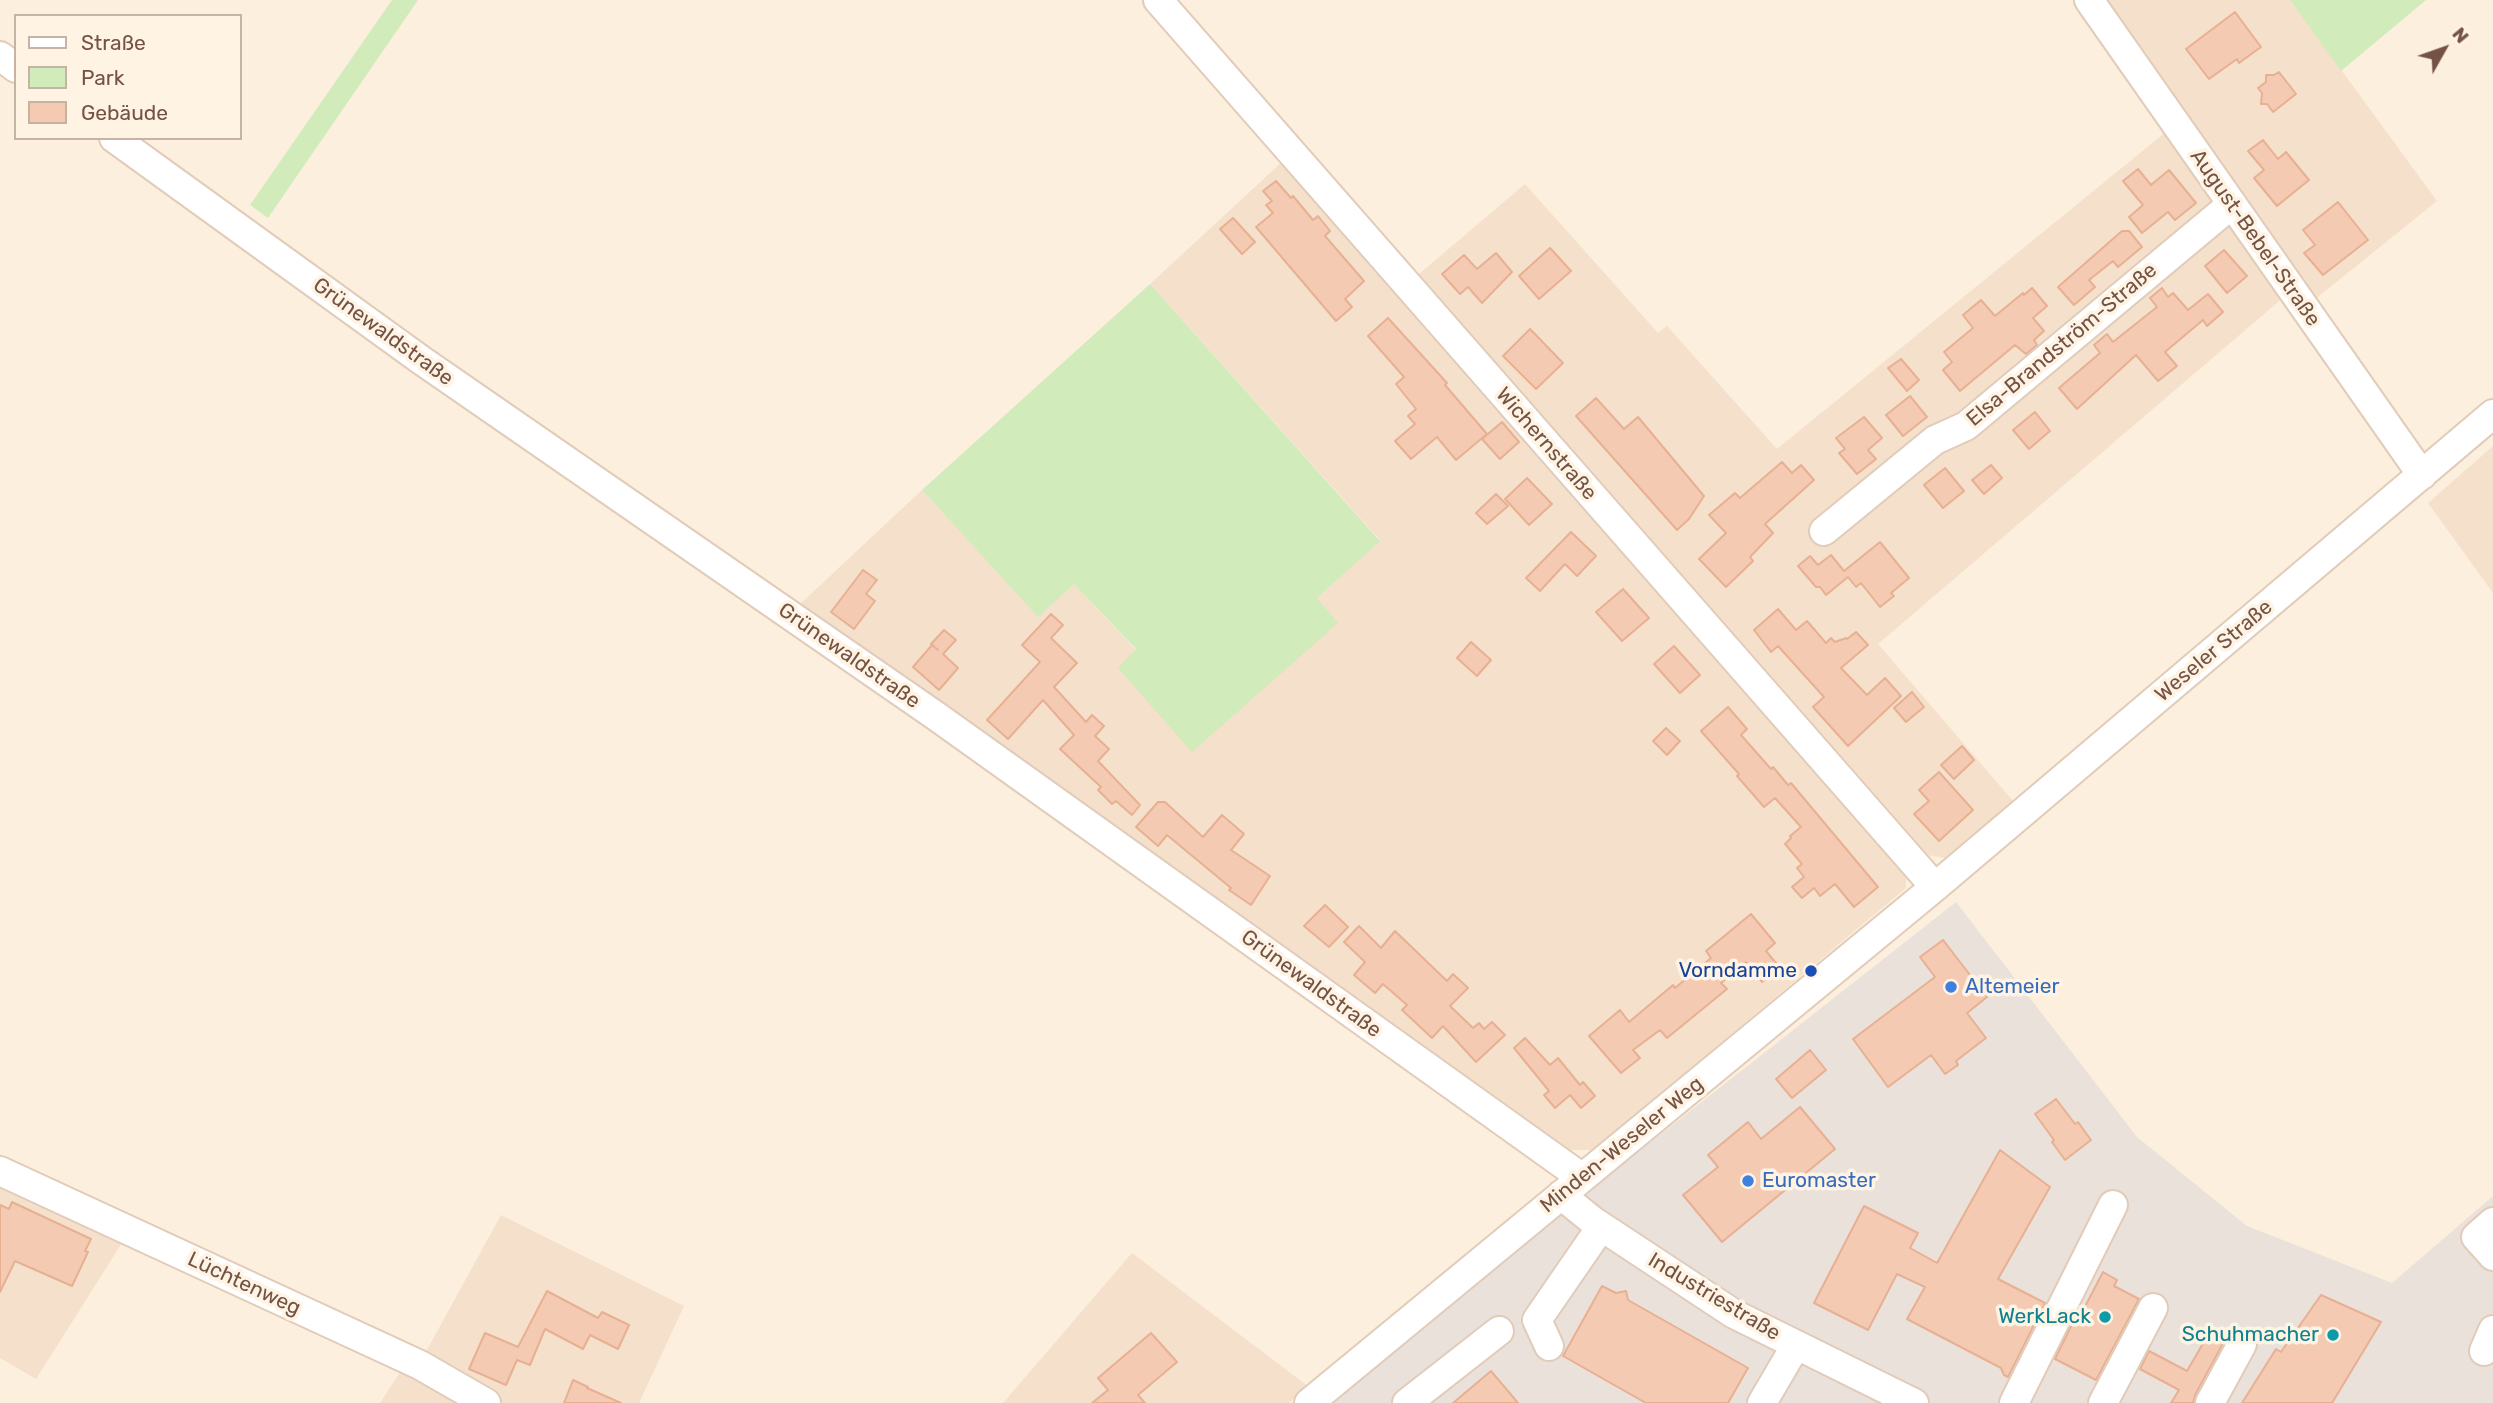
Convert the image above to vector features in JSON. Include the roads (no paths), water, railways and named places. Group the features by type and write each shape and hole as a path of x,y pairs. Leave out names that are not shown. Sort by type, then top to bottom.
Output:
{"street":[{"name":"Wichernstraße","path":"1158,0 1935,887"},
{"name":"August-Bebel-Straße","path":"2090,0 2421,475"},
{"name":"Grünewaldstraße","path":"117,140 421,360 936,716 1571,1186"},
{"name":"Elsa-Brandström-Straße","path":"1824,531 1934,440 1966,426 2232,205"},
{"name":"Weseler Straße","path":"1935,887 2493,414"},
{"name":"Minden-Weseler Weg","path":"1309,1403 1935,887"},
{"name":"Lüchtenweg","path":"0,1171 420,1365 486,1403"},
{"name":"Industriestraße","path":"1571,1186 1601,1227 1734,1314 1914,1403"},
{"path":"2014,1403 2113,1205"},
{"path":"2493,1222 2476,1237 2493,1256"},
{"path":"1549,1346 1537,1320 1601,1227"},
{"path":"2103,1403 2152,1308"},
{"path":"1407,1403 1499,1331"},
{"path":"2210,1403 2242,1344"},
{"path":"1762,1403 1796,1345"}],"place":[{"name":"Vorndamme","path":"1811,971"},
{"name":"Altemeier","path":"1951,987"},
{"name":"Euromaster","path":"1748,1181"},
{"name":"WerkLack","path":"2105,1317"},
{"name":"Schuhmacher","path":"2333,1335"}]}
